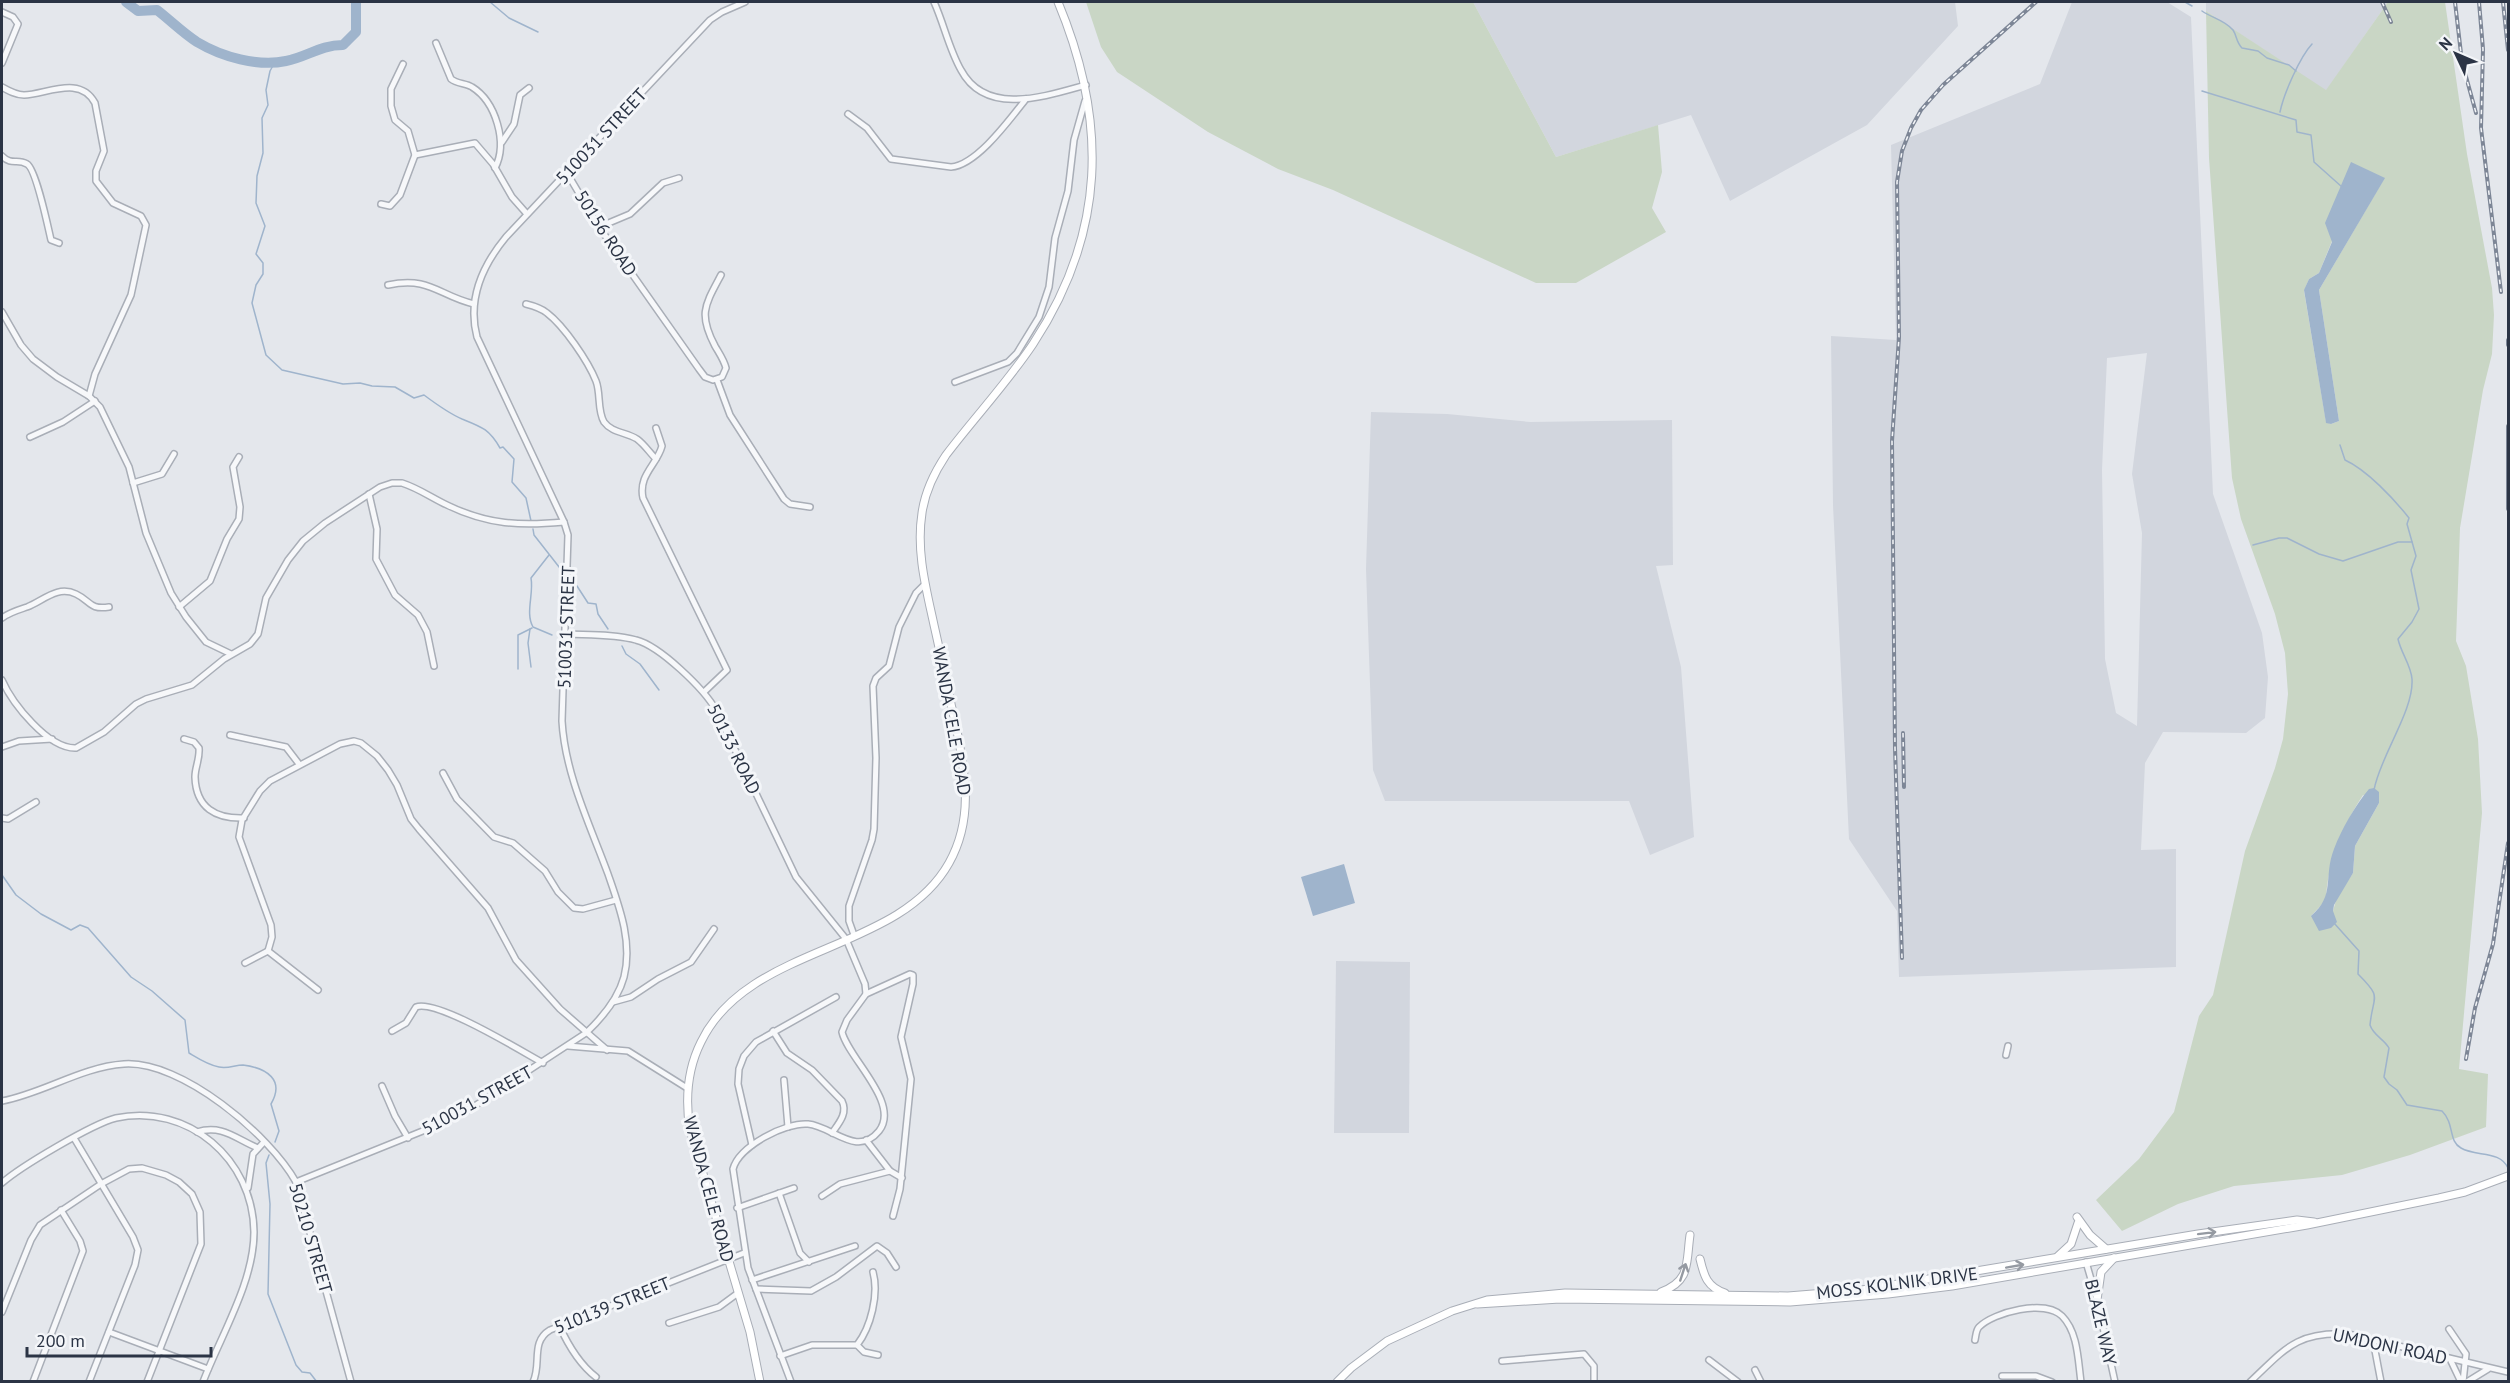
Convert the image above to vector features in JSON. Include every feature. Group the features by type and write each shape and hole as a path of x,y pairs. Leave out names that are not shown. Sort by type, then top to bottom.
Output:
{"main road":[{"name":"WANDA CELE ROAD","path":"760,1382 756,1355 690,1130 687,1088 692,1063 705,1032 722,1009 733,999 758,982 899,913 930,888 948,865 963,827 967,800 964,772 925,584 920,527 930,484 946,455 1033,344 1062,291 1074,262 1085,222 1092,176 1091,118 1074,43 1058,2"},
{"name":"MOSS KOLNIK DRIVE","path":"1337,1382 1351,1368 1387,1341 1452,1311 1487,1300 1535,1294 1788,1296 1862,1290 2106,1249 2297,1220 2314,1221 2439,1198 2508,1176"},
{"path":"2050,1260 2067,1249 2074,1239 2077,1220 2106,1249"},
{"name":"MOSS KOLNIK DRIVE","path":"1477,1304 1560,1299 1790,1302 1952,1286 2307,1225 2314,1221"},
{"path":"1656,1294 1675,1286 1682,1279 1690,1235"},
{"path":"2097,1300 2101,1272 2116,1257"},
{"path":"1700,1259 1704,1276 1710,1286 1731,1295"}],"street":[{"name":"510031 STREET","path":"296,1182 408,1138 473,1107 568,1047 586,1033 602,1018 613,1002 624,977 627,953 625,933 563,742 568,535 477,337 474,324 474,303 483,271 493,252 710,20 745,2"},
{"path":"934,2 958,64 971,84 985,94 995,98 1026,99 1084,85 1084,105 1074,140 1068,191 1054,238 1046,301 1017,353 1008,362 955,382"},
{"path":"2,12 13,17 18,24 2,63"},
{"path":"436,43 450,79 472,87 490,108 497,122 502,142"},
{"path":"381,204 390,206 397,200 416,155 408,131 393,117 391,106 391,89 403,64"},
{"path":"2,87 21,95 72,88 92,97 104,148 96,171 98,184 116,206 138,214 146,225 131,296 89,396"},
{"path":"495,168 502,142 514,124 520,95 529,88"},
{"path":"848,114 867,128 886,154 894,160 959,167 994,137 1026,99"},
{"path":"416,155 475,143 495,168 508,193 528,214"},
{"path":"2,156 9,162 26,163 31,167 36,178 51,240 59,243"},
{"name":"50156 ROAD","path":"567,173 599,227 699,369 709,380 717,380"},
{"path":"599,227 630,214 663,183 679,178"},
{"path":"721,274 706,303 704,315 708,331 726,368 722,377 717,380 730,415 784,499 790,504 810,507"},
{"path":"388,285 405,282 421,284 474,303"},
{"path":"526,304 540,308 550,315 576,347 596,381 601,412 606,424 613,430 636,439 656,459"},
{"path":"2,312 21,345 33,359 95,401 124,456 152,550 179,607 206,642 231,654"},
{"path":"30,437 63,422 95,401"},
{"path":"656,428 662,446 645,476 642,492 648,509 727,670 705,691"},
{"path":"133,483 162,474 174,454"},
{"path":"179,607 210,581 227,539 239,519 240,507 234,467 240,457"},
{"path":"2,680 26,716 52,739 71,748 82,746 104,732 136,704 192,684 231,654 244,649 255,639 266,598 295,550 325,523 386,484 402,483 462,512 490,521 528,525 564,522"},
{"path":"369,494 377,529 376,559 395,595 418,615 427,632 434,666"},
{"path":"854,935 849,921 849,906 874,829 876,758 874,682 889,666 899,627 916,593 925,584"},
{"path":"2,618 12,611 28,607 41,598 56,593 75,594 93,607 109,608"},
{"name":"50133 ROAD","path":"567,634 640,641 660,653 705,691 796,877 846,939 865,984 866,994"},
{"path":"230,735 264,740 286,747 298,764"},
{"path":"2,747 19,741 52,739"},
{"path":"184,739 194,742 199,748 196,780 199,794 207,808 218,815 244,818"},
{"path":"245,963 268,951 272,937 271,926 239,837 244,818 265,785 298,764 354,741 368,747 393,778 411,819 488,908 516,960 550,999 607,1050"},
{"path":"443,773 458,799 494,837 513,843 544,871 558,892 574,908 583,909 616,900"},
{"path":"2,818 8,819 36,802"},
{"path":"613,1002 631,997 690,962 714,929"},
{"path":"268,951 318,990"},
{"path":"791,1382 744,1253 733,1168 739,1156 752,1145 788,1127 809,1124 849,1141 866,1140 873,1137 881,1127 884,1110 873,1084 848,1046 842,1032 844,1024 866,994 910,974 913,977 913,984 901,1037 911,1079 902,1178 893,1216"},
{"path":"752,1145 738,1084 739,1070 744,1056 752,1046 773,1031 836,997"},
{"path":"392,1031 406,1023 417,1007 425,1006 464,1020 543,1063"},
{"path":"773,1031 790,1056 812,1070 842,1101 843,1115 832,1133"},
{"path":"2006,1055 2008,1046"},
{"path":"568,1047 628,1051 687,1088"},
{"name":"50210 STREET","path":"2,1101 101,1068 123,1064 147,1066 170,1073 199,1088 264,1142 288,1168 296,1182 351,1382"},
{"path":"784,1080 788,1127"},
{"path":"382,1086 408,1138"},
{"path":"2,1183 23,1168 99,1124 125,1117 164,1120 197,1132 229,1157 240,1173 248,1192"},
{"path":"197,1132 223,1130 258,1148"},
{"path":"74,1138 133,1237 138,1250 135,1265 89,1382"},
{"path":"866,1140 890,1171 902,1178"},
{"path":"203,1382 247,1278 254,1232 248,1192 251,1159 264,1142"},
{"path":"2,1312 40,1225 101,1184 129,1169 153,1170 179,1182 187,1189 200,1212 202,1234 199,1254 147,1382"},
{"path":"822,1196 840,1184 890,1171"},
{"path":"737,1208 794,1188"},
{"path":"779,1193 800,1253 809,1262"},
{"path":"33,1382 83,1251 80,1241 61,1210"},
{"path":"752,1280 855,1246"},
{"path":"756,1289 811,1291 847,1269 875,1246 883,1249 896,1267"},
{"name":"510139 STREET","path":"537,1380 537,1350 544,1333 559,1325 744,1253"},
{"name":"BLAZE WAY","path":"2086,1262 2115,1382"},
{"path":"857,1345 869,1321 875,1285 873,1272"},
{"path":"669,1323 718,1307 738,1293"},
{"path":"1975,1340 1976,1332 1981,1325 2006,1313 2032,1307 2046,1308 2060,1313 2067,1321 2074,1339 2081,1382"},
{"path":"559,1325 576,1355 596,1377"},
{"path":"2449,1329 2465,1351 2467,1363 2464,1382"},
{"path":"109,1332 208,1369"},
{"name":"UMDONI ROAD","path":"2250,1382 2285,1349 2305,1337 2326,1333 2348,1334 2508,1372"},
{"path":"2373,1340 2381,1382"},
{"path":"780,1356 812,1345 857,1345 864,1352 878,1355"},
{"path":"1502,1360 1576,1354 1587,1356 1594,1366 1594,1382"},
{"path":"2450,1359 2464,1382"},
{"path":"1709,1360 1738,1382"},
{"path":"2464,1382 2489,1368"},
{"path":"1755,1370 1761,1382"},
{"path":"2002,1376 2036,1376 2052,1382"}],"shaded area":[{"path":"1473,2 1955,2 1958,26 1867,125 1730,201 1691,115 1556,157"},
{"path":"2072,2 2167,2 2191,17 2213,494 2262,633 2268,677 2265,718 2246,733 2163,732 2145,763 2141,850 2176,849 2176,967 1899,977 1897,911 1849,839 1833,505 1831,336 1896,340 1891,145 2040,84","holes":["2147,353 2132,474 2142,533 2137,726 2116,713 2105,659 2102,470 2107,358"]},
{"path":"2206,2 2388,2 2326,91 2206,11"},
{"path":"1371,412 1447,414 1530,422 1672,420 1673,565 1656,566 1681,667 1694,837 1650,855 1629,801 1385,801 1373,770 1366,569"},
{"path":"1336,961 1410,962 1409,1133 1334,1133"}],"green space":[{"path":"1086,2 1473,2 1556,157 1658,125 1662,172 1652,208 1666,232 1576,283 1536,283 1333,190 1278,169 1208,132 1117,72 1101,47"},
{"path":"2388,2 2445,2 2467,154 2492,288 2494,315 2492,354 2483,390 2460,528 2456,641 2466,666 2478,739 2482,813 2459,1069 2488,1074 2486,1127 2410,1155 2342,1175 2234,1186 2178,1204 2122,1231 2096,1200 2139,1159 2174,1112 2199,1016 2213,995 2245,851 2283,739 2288,694 2285,653 2275,614 2241,519 2232,478 2209,158 2206,11 2326,90","holes":["2384,179 2319,290 2339,421 2331,424 2326,422 2304,291 2309,279 2319,273 2332,241","2363,795 2379,803 2355,846 2353,873 2337,897 2333,911 2311,916 2326,900 2329,873 2337,845"]}],"water":[{"path":"2351,162 2385,178 2319,290 2339,421 2331,424 2326,423 2304,290 2309,279 2319,273 2332,242 2325,223"},
{"path":"2374,788 2379,792 2379,803 2355,846 2353,873 2334,905 2333,911 2337,922 2331,928 2319,931 2311,916 2324,901 2334,849 2354,810 2369,789"},
{"path":"1344,864 1355,903 1313,916 1301,877"}],"waterway":[{"path":"126,2 138,11 157,10 192,38 218,52 252,62 264,63 286,61 327,47 343,45 356,32 356,2"},
{"path":"490,2 509,18 538,32"},
{"path":"2185,2 2192,6"},
{"path":"2202,11 2230,27 2242,48 2258,51 2267,58 2289,65 2296,71"},
{"path":"2280,112 2293,76 2302,57 2312,44"},
{"path":"275,62 270,71 266,90 268,105 262,118 263,153 257,176 256,203 265,226 256,254 263,263 263,274 256,285 252,303 266,355 282,370 343,384 360,383 395,387 414,398 424,395 452,414 484,429 500,448 503,447 514,459 512,482 526,498 531,521"},
{"path":"2202,91 2296,120 2297,132 2311,135 2314,162 2342,187"},
{"path":"2340,445 2345,460 2371,478 2409,518 2407,524 2416,556 2411,570 2419,609 2398,639 2411,674 2411,692 2374,790"},
{"path":"533,529 534,535 563,572"},
{"path":"2253,545 2287,538 2319,554 2343,561 2398,542 2412,542"},
{"path":"549,555 531,578 530,616 533,627 552,635"},
{"path":"577,586 588,603 596,604 598,614 608,629"},
{"path":"518,669 518,635 532,628"},
{"path":"530,629 528,643 531,667"},
{"path":"622,646 626,654 640,664 659,690"},
{"path":"2,875 16,895 41,914 71,930 80,925 88,928 131,977 152,991 185,1020 189,1053 215,1066 225,1068 243,1065 266,1072 275,1082 276,1088 271,1104 279,1131 275,1142"},
{"path":"2334,923 2359,951 2358,974 2374,993 2370,1025 2389,1048 2384,1077 2407,1105 2442,1111 2449,1121 2454,1141 2461,1148 2494,1156 2504,1162 2508,1168"},
{"path":"269,1155 266,1163 270,1204 268,1294 296,1365 302,1372 310,1373 317,1382"}],"railway":[{"path":"1902,958 1895,748 1892,441 1899,337 1897,182 1902,151 1921,110 1943,85 2036,2"},
{"path":"2382,2 2391,22"},
{"path":"2455,2 2462,62 2476,113"},
{"path":"2479,2 2483,49 2481,128 2501,292"},
{"path":"2503,2 2508,50"},
{"path":"2508,340 2508,345"},
{"path":"2508,426 2508,509"},
{"path":"1903,733 1904,787"},
{"path":"2466,1059 2475,1008 2493,944 2508,843"}]}
